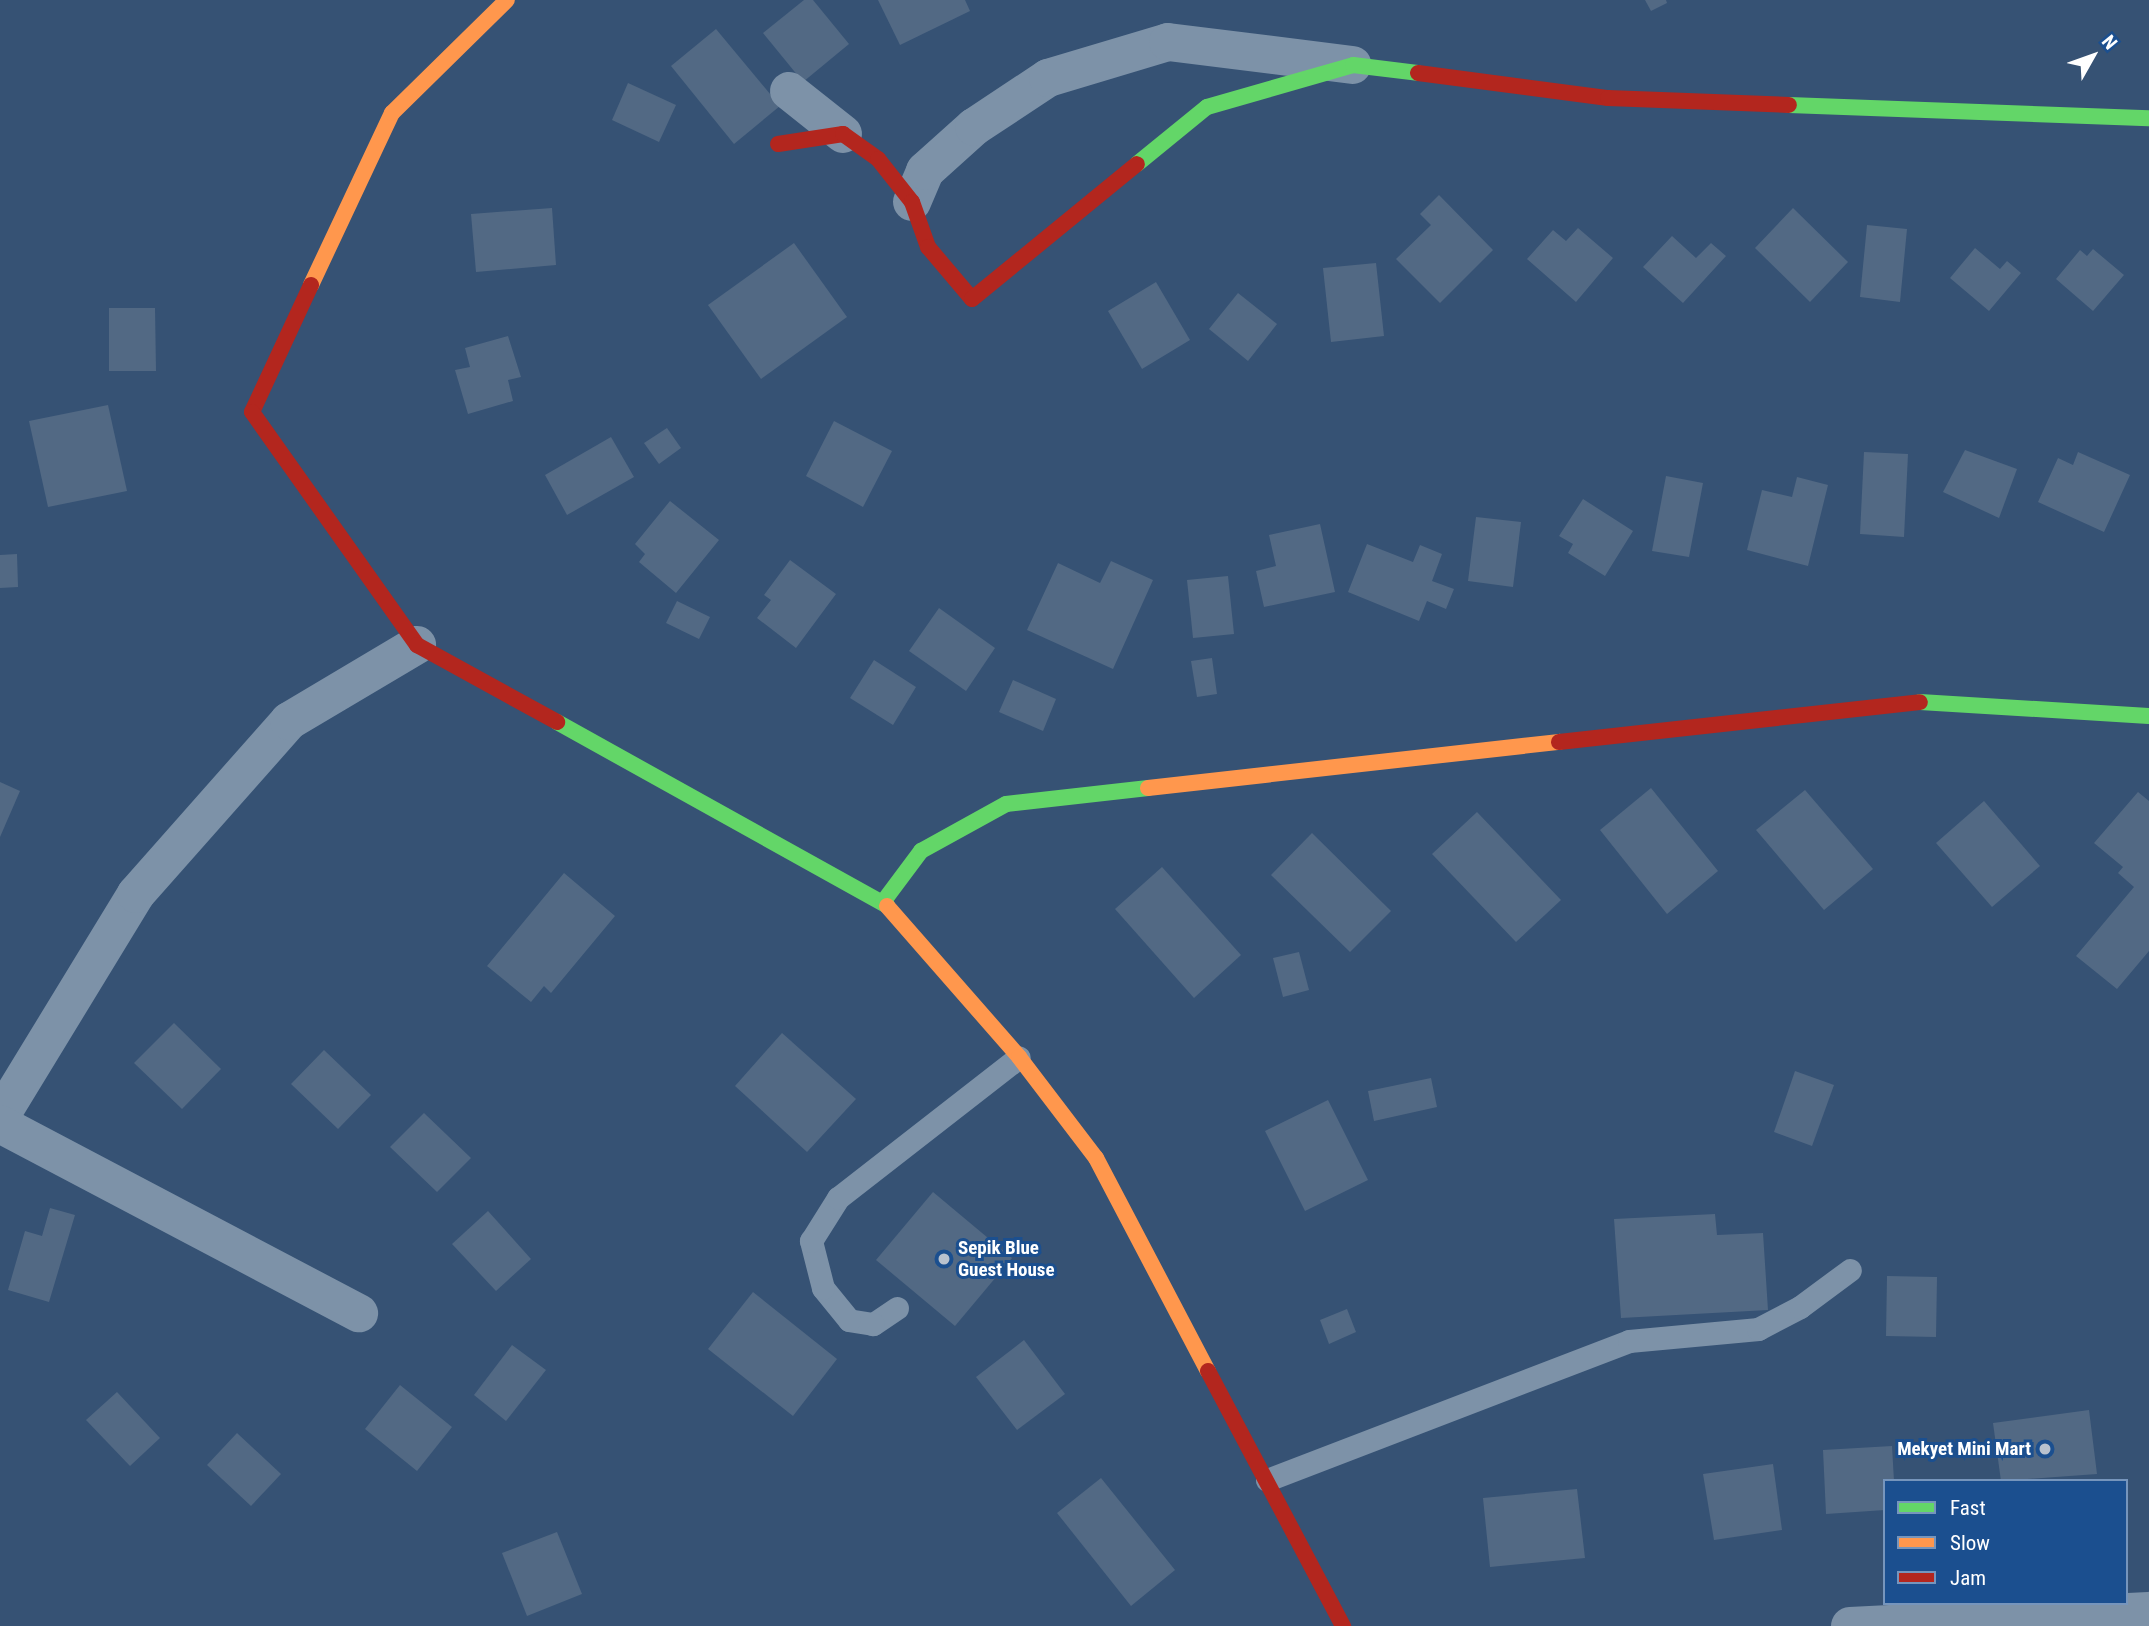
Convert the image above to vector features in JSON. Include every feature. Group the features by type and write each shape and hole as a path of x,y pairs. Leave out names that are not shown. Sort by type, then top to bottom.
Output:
{"street":[{"path":"507,0 392,113 252,412 417,645 883,902 1019,1057 1096,1158 1343,1626"},
{"path":"912,202 926,170 974,127 1048,78 1168,42 1608,98 2149,118"},
{"path":"789,91 877,159 912,202 928,247 972,299 1207,107 1353,65"},
{"path":"778,144 843,134"},
{"path":"0,1117 136,894 280,731 417,645"},
{"path":"883,902 921,851 1006,804 1916,702 2149,716"},
{"path":"0,1124 359,1313"},
{"path":"1850,1626 2149,1611"}],"lane":[{"path":"897,1308 873,1324 849,1320 823,1289 811,1241 838,1198 1019,1057"},
{"path":"1266,1480 1629,1341 1758,1329 1800,1307 1850,1270"}],"building":[{"path":"804,0 813,0 849,44 803,82 763,33"},
{"path":"878,0 965,0 970,11 900,45"},
{"path":"1645,0 1666,0 1667,3 1651,11"},
{"path":"716,29 780,106 734,144 671,66"},
{"path":"628,83 676,105 659,142 612,120"},
{"path":"1439,195 1493,250 1440,303 1396,259 1431,225 1420,214"},
{"path":"552,208 556,265 476,272 471,214"},
{"path":"1793,208 1848,262 1810,302 1755,248"},
{"path":"1867,225 1907,229 1900,302 1860,297"},
{"path":"1578,228 1613,258 1576,302 1527,259 1553,230 1566,241"},
{"path":"1672,236 1696,258 1711,243 1726,256 1683,303 1643,267"},
{"path":"794,243 847,317 761,379 708,305"},
{"path":"1975,248 2000,269 2007,261 2021,273 1989,311 1950,278"},
{"path":"2093,249 2124,275 2093,311 2056,279 2080,250 2087,256"},
{"path":"1376,263 1384,336 1331,342 1323,268"},
{"path":"1156,282 1190,340 1142,369 1108,311"},
{"path":"1238,293 1277,324 1248,361 1209,329"},
{"path":"109,308 155,308 156,371 109,371"},
{"path":"508,336 521,377 508,380 513,401 468,414 455,370 470,367 465,348"},
{"path":"108,405 127,491 48,507 29,421"},
{"path":"834,421 892,451 863,507 806,476"},
{"path":"667,428 681,448 659,464 644,443"},
{"path":"611,437 634,477 567,515 545,475"},
{"path":"1965,450 2017,469 1999,518 1943,492"},
{"path":"1864,452 1908,454 1904,537 1860,534"},
{"path":"2078,452 2130,475 2104,532 2038,502 2058,458 2073,465"},
{"path":"1666,476 1703,483 1689,557 1652,551"},
{"path":"1797,477 1828,485 1808,566 1747,550 1762,490 1792,497"},
{"path":"1583,499 1633,531 1605,576 1568,553 1573,544 1559,536"},
{"path":"670,501 719,540 676,593 639,562 645,554 635,544"},
{"path":"1476,517 1521,522 1513,587 1468,581"},
{"path":"1320,524 1335,592 1264,607 1256,571 1276,566 1269,535"},
{"path":"1367,544 1413,562 1420,545 1442,554 1432,581 1454,589 1446,609 1427,601 1419,621 1348,592"},
{"path":"17,554 18,587 0,588 0,555"},
{"path":"790,560 836,594 796,648 757,618 771,600 764,595"},
{"path":"1111,561 1153,580 1113,669 1027,630 1058,563 1100,583"},
{"path":"1228,576 1234,634 1193,638 1187,580"},
{"path":"677,601 710,617 699,639 666,623"},
{"path":"939,608 995,648 966,691 909,651"},
{"path":"1212,658 1217,694 1197,697 1191,661"},
{"path":"874,660 916,687 893,725 850,698"},
{"path":"1013,680 1056,699 1043,731 999,712"},
{"path":"0,782 20,791 0,837"},
{"path":"1651,788 1718,871 1667,914 1600,830"},
{"path":"1805,790 1873,869 1824,910 1756,830"},
{"path":"2138,792 2149,801 2149,951 2117,989 2076,956 2134,887 2118,873 2123,867 2094,843"},
{"path":"1984,801 2040,866 1992,907 1936,843"},
{"path":"1477,812 1561,900 1516,942 1432,854"},
{"path":"1312,833 1391,911 1350,952 1271,875"},
{"path":"1162,867 1241,955 1194,998 1115,909"},
{"path":"564,873 615,916 551,993 544,986 531,1002 487,966"},
{"path":"1299,952 1309,990 1283,997 1273,958"},
{"path":"174,1023 221,1069 182,1109 134,1063"},
{"path":"782,1033 856,1099 807,1152 735,1086"},
{"path":"324,1050 371,1095 338,1129 291,1084"},
{"path":"1795,1071 1834,1085 1812,1146 1774,1132"},
{"path":"1431,1078 1437,1107 1374,1121 1368,1091"},
{"path":"1328,1100 1368,1180 1305,1211 1265,1131"},
{"path":"424,1113 471,1158 437,1192 390,1147"},
{"name":"Sepik Blue Guest House","path":"933,1192 1012,1258 955,1326 876,1260"},
{"path":"50,1208 75,1215 49,1302 8,1290 25,1231 42,1236"},
{"path":"488,1211 531,1259 496,1291 452,1244"},
{"path":"1715,1214 1717,1235 1763,1233 1768,1310 1621,1318 1614,1219"},
{"path":"1887,1276 1937,1277 1936,1337 1886,1336"},
{"path":"753,1292 837,1359 793,1416 708,1349"},
{"path":"1347,1309 1356,1332 1329,1344 1320,1320"},
{"path":"1024,1340 1065,1394 1017,1430 976,1377"},
{"path":"512,1345 546,1370 506,1421 474,1395"},
{"path":"400,1385 452,1427 417,1471 365,1429"},
{"path":"117,1392 160,1438 130,1466 86,1420"},
{"name":"Mekyet Mini Mart","path":"2089,1410 2097,1474 2001,1479 1993,1423"},
{"path":"237,1433 281,1474 251,1506 207,1465"},
{"path":"1892,1446 1894,1479 1883,1479 1883,1510 1826,1514 1823,1450"},
{"path":"1773,1464 1782,1530 1714,1540 1703,1474"},
{"path":"1101,1478 1175,1570 1131,1606 1057,1513"},
{"path":"1577,1489 1585,1558 1490,1567 1483,1498"},
{"path":"557,1532 582,1594 527,1616 502,1553"}],"traffic: fast":[{"path":"1137,164 1207,107 1353,65 1418,73"},
{"path":"1789,105 2149,118"},
{"path":"1920,702 2149,716"},
{"path":"557,722 887,906"},
{"path":"883,902 921,851 1006,804 1148,788"}],"traffic: slow":[{"path":"311,285 392,113 507,0"},
{"path":"1148,788 1559,742"},
{"path":"887,906 1019,1057 1096,1158 1208,1371"}],"traffic: jam":[{"path":"1418,73 1608,98 1789,105"},
{"path":"778,144 843,134 878,159 912,202 928,247 972,299 1137,164"},
{"path":"311,285 252,412 417,645 557,722"},
{"path":"1559,742 1920,702"},
{"path":"1208,1371 1343,1626"}],"place":[{"name":"Sepik Blue Guest House","path":"944,1259"},
{"name":"Mekyet Mini Mart","path":"2045,1449"}]}
